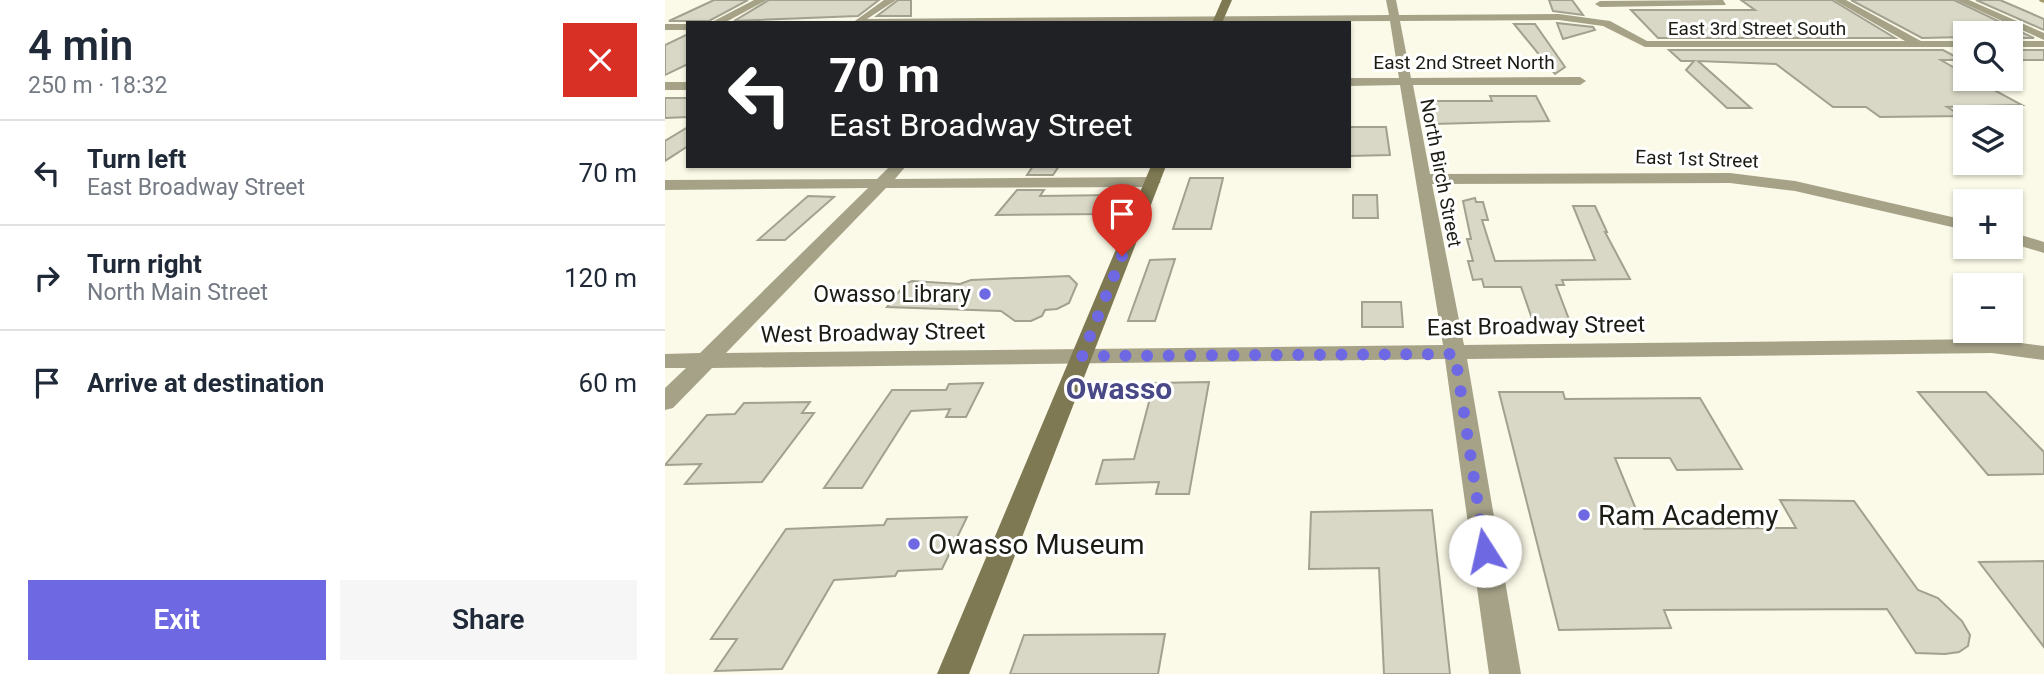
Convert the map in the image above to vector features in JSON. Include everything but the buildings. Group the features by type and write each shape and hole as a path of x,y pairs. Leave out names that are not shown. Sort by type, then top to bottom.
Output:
{"main road":[{"path":"1218,21 1227,0"},
{"path":"953,674 1156,174"}],"street":[{"path":"719,21 762,0"},
{"path":"859,21 891,0"},
{"name":"North Birch Street","path":"1391,0 1455,354 1506,674"},
{"path":"1839,0 1919,45"},
{"path":"1961,0 2044,37"},
{"path":"1592,20 1601,13 1598,2 1721,2"},
{"path":"1042,21 1056,4"},
{"name":"East 3rd Street South","path":"1042,21 1559,17 1592,20 1613,26 1644,44 1953,44"},
{"path":"665,27 686,27"},
{"path":"2023,44 2044,44"},
{"name":"East 2nd Street North","path":"1351,82 1580,81"},
{"path":"665,86 686,86"},
{"path":"665,402 896,168"},
{"path":"665,185 881,183 1156,174"},
{"name":"East 1st Street","path":"1423,179 1730,178 1795,186 1953,222"},
{"path":"2023,241 2044,248"},
{"name":"East Broadway Street","path":"1082,356 1992,346 2044,353"},
{"name":"West Broadway Street","path":"665,361 1082,356"}],"place":[{"name":"Owasso Library","path":"985,294"},
{"name":"Ram Academy","path":"1584,515"},
{"name":"Owasso Museum","path":"914,544"}],"district":[{"name":"Owasso","path":"1119,388"}],"route":[{"path":"1122,256 1082,356 1455,354 1485,551"}]}
